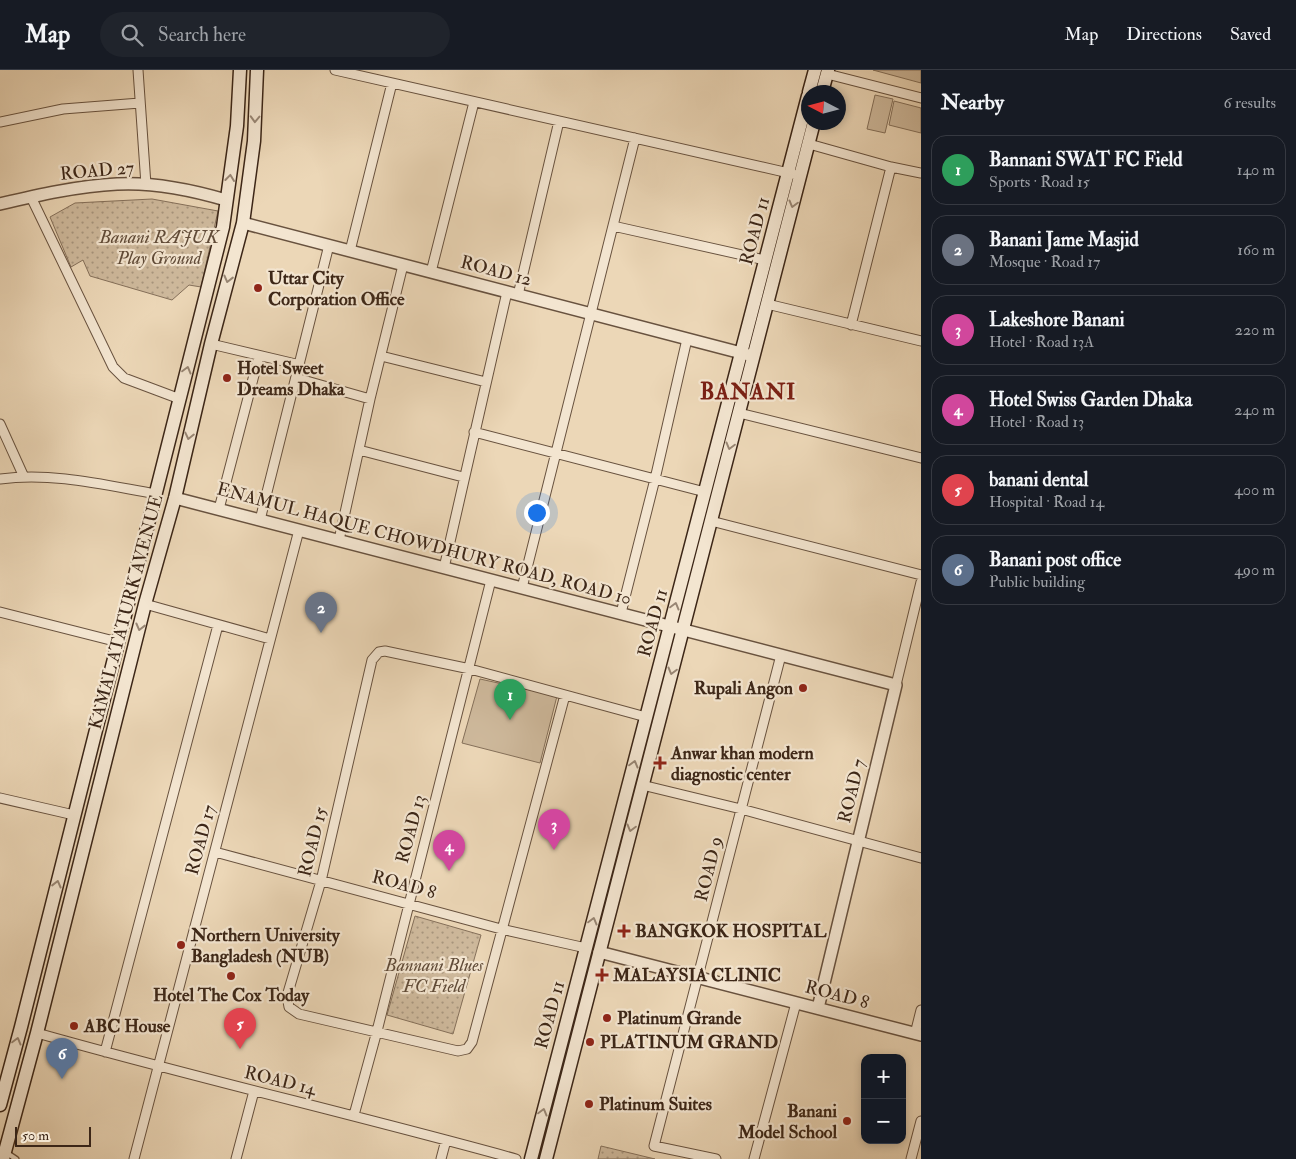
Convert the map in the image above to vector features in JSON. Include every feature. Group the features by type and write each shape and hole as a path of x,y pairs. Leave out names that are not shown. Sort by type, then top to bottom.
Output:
{"main road":[{"name":"KAMAL ATATURK AVENUE","path":"0,1105 223,227 237,126 240,70"},
{"name":"KAMAL ATATURK AVENUE","path":"4,1155 175,498 211,344 243,223 254,141 257,70"},
{"path":"821,71 822,85"},
{"name":"ROAD 11","path":"814,85 821,71"},
{"name":"ROAD 11","path":"531,1159 705,492 747,355 767,304 802,130"},
{"name":"ROAD 11","path":"546,1159 739,413 747,355 765,260 794,174 808,144 812,130"},
{"path":"226,200 245,205"},
{"path":"156,494 175,498"},
{"path":"586,948 599,952"}],"street":[{"path":"138,70 146,185"},
{"path":"335,70 794,174"},
{"path":"821,71 921,98"},
{"path":"350,251 392,83"},
{"path":"431,272 474,102"},
{"path":"0,122 63,109 140,103"},
{"path":"444,568 463,477 486,382 559,122"},
{"path":"522,588 635,138"},
{"path":"808,144 921,173"},
{"path":"851,325 891,166"},
{"name":"ROAD 27","path":"0,204 31,197 118,184 146,185 196,192 226,200"},
{"path":"31,197 113,367 124,378 180,399"},
{"name":"ROAD 12","path":"243,223 747,355"},
{"path":"613,226 765,260"},
{"path":"260,520 329,245"},
{"path":"339,540 370,399 403,265"},
{"path":"767,304 921,341"},
{"path":"620,613 687,339"},
{"path":"211,344 300,365"},
{"path":"219,509 259,356"},
{"path":"381,356 486,382"},
{"path":"296,378 370,399"},
{"path":"739,413 921,458"},
{"path":"0,424 24,477"},
{"path":"474,432 556,455 705,492"},
{"path":"359,450 463,477"},
{"path":"0,479 24,477 66,478 156,494"},
{"name":"ENAMUL HAQUE CHOWDHURY ROAD, ROAD 10","path":"175,498 896,685"},
{"path":"711,521 921,575"},
{"name":"ROAD 17","path":"134,1159 299,530"},
{"name":"ROAD 13","path":"354,1115 470,669 491,580"},
{"name":"ROAD 7","path":"818,1008 921,582"},
{"path":"146,604 270,640"},
{"path":"0,613 118,642"},
{"path":"106,1052 218,626"},
{"name":"ROAD 15","path":"501,929 472,1042 467,1049 458,1051 299,1014 289,1008 287,996 321,881 374,656 379,652 385,651 470,669 646,717"},
{"name":"ROAD 9","path":"716,1159 654,1146 781,655"},
{"path":"501,929 565,694"},
{"path":"642,785 741,809 921,858"},
{"path":"0,798 74,815"},
{"name":"ROAD 8","path":"215,852 501,929 586,948"},
{"name":"ROAD 8","path":"599,952 918,1035"},
{"path":"754,1159 796,1003"},
{"path":"918,1035 921,1010"},
{"name":"ROAD 14","path":"37,1033 159,1067 354,1115 516,1159"},
{"path":"236,1159 254,1091"},
{"path":"911,1159 921,1121"},
{"path":"441,1159 446,1140"}],"lane":[{"path":"4,1155 16,1159"}],"green space":[{"path":"873,70 921,70 921,83"},
{"path":"875,95 893,99 885,133 867,129"},
{"path":"894,101 921,108 921,133 889,125"},
{"name":"Banani RAJUK Play Ground","path":"152,199 218,211 201,287 189,285 172,300 90,276 83,260 71,267 50,217 75,203"},
{"path":"480,679 557,696 540,763 462,743"},
{"name":"Bannani Blues FC Field","path":"415,916 481,935 453,1034 387,1015"},
{"path":"601,1146 655,1159 598,1159"}],"place":[{"name":"Uttar City Corporation Office","path":"258,288"},
{"name":"Hotel Sweet Dreams Dhaka","path":"227,378"},
{"name":"Banani Jame Masjid","path":"321,633"},
{"name":"Rupali Angon","path":"803,688"},
{"name":"Bannani SWAT FC Field","path":"510,720"},
{"name":"Anwar khan modern diagnostic center","path":"660,763"},
{"name":"Lakeshore Banani","path":"554,850"},
{"name":"Hotel Swiss Garden Dhaka","path":"449,871"},
{"name":"BANGKOK HOSPITAL","path":"624,931"},
{"name":"Northern University Bangladesh (NUB)","path":"181,945"},
{"name":"MALAYSIA CLINIC","path":"602,975"},
{"name":"Hotel The Cox Today","path":"231,976"},
{"name":"Platinum Grande","path":"607,1018"},
{"name":"ABC House","path":"74,1026"},
{"name":"PLATINUM GRAND","path":"590,1042"},
{"name":"banani dental","path":"240,1049"},
{"name":"Banani post office","path":"62,1079"},
{"name":"Platinum Suites","path":"589,1104"},
{"name":"Banani Model School","path":"847,1121"}],"district":[{"name":"BANANI","path":"748,392"}]}
